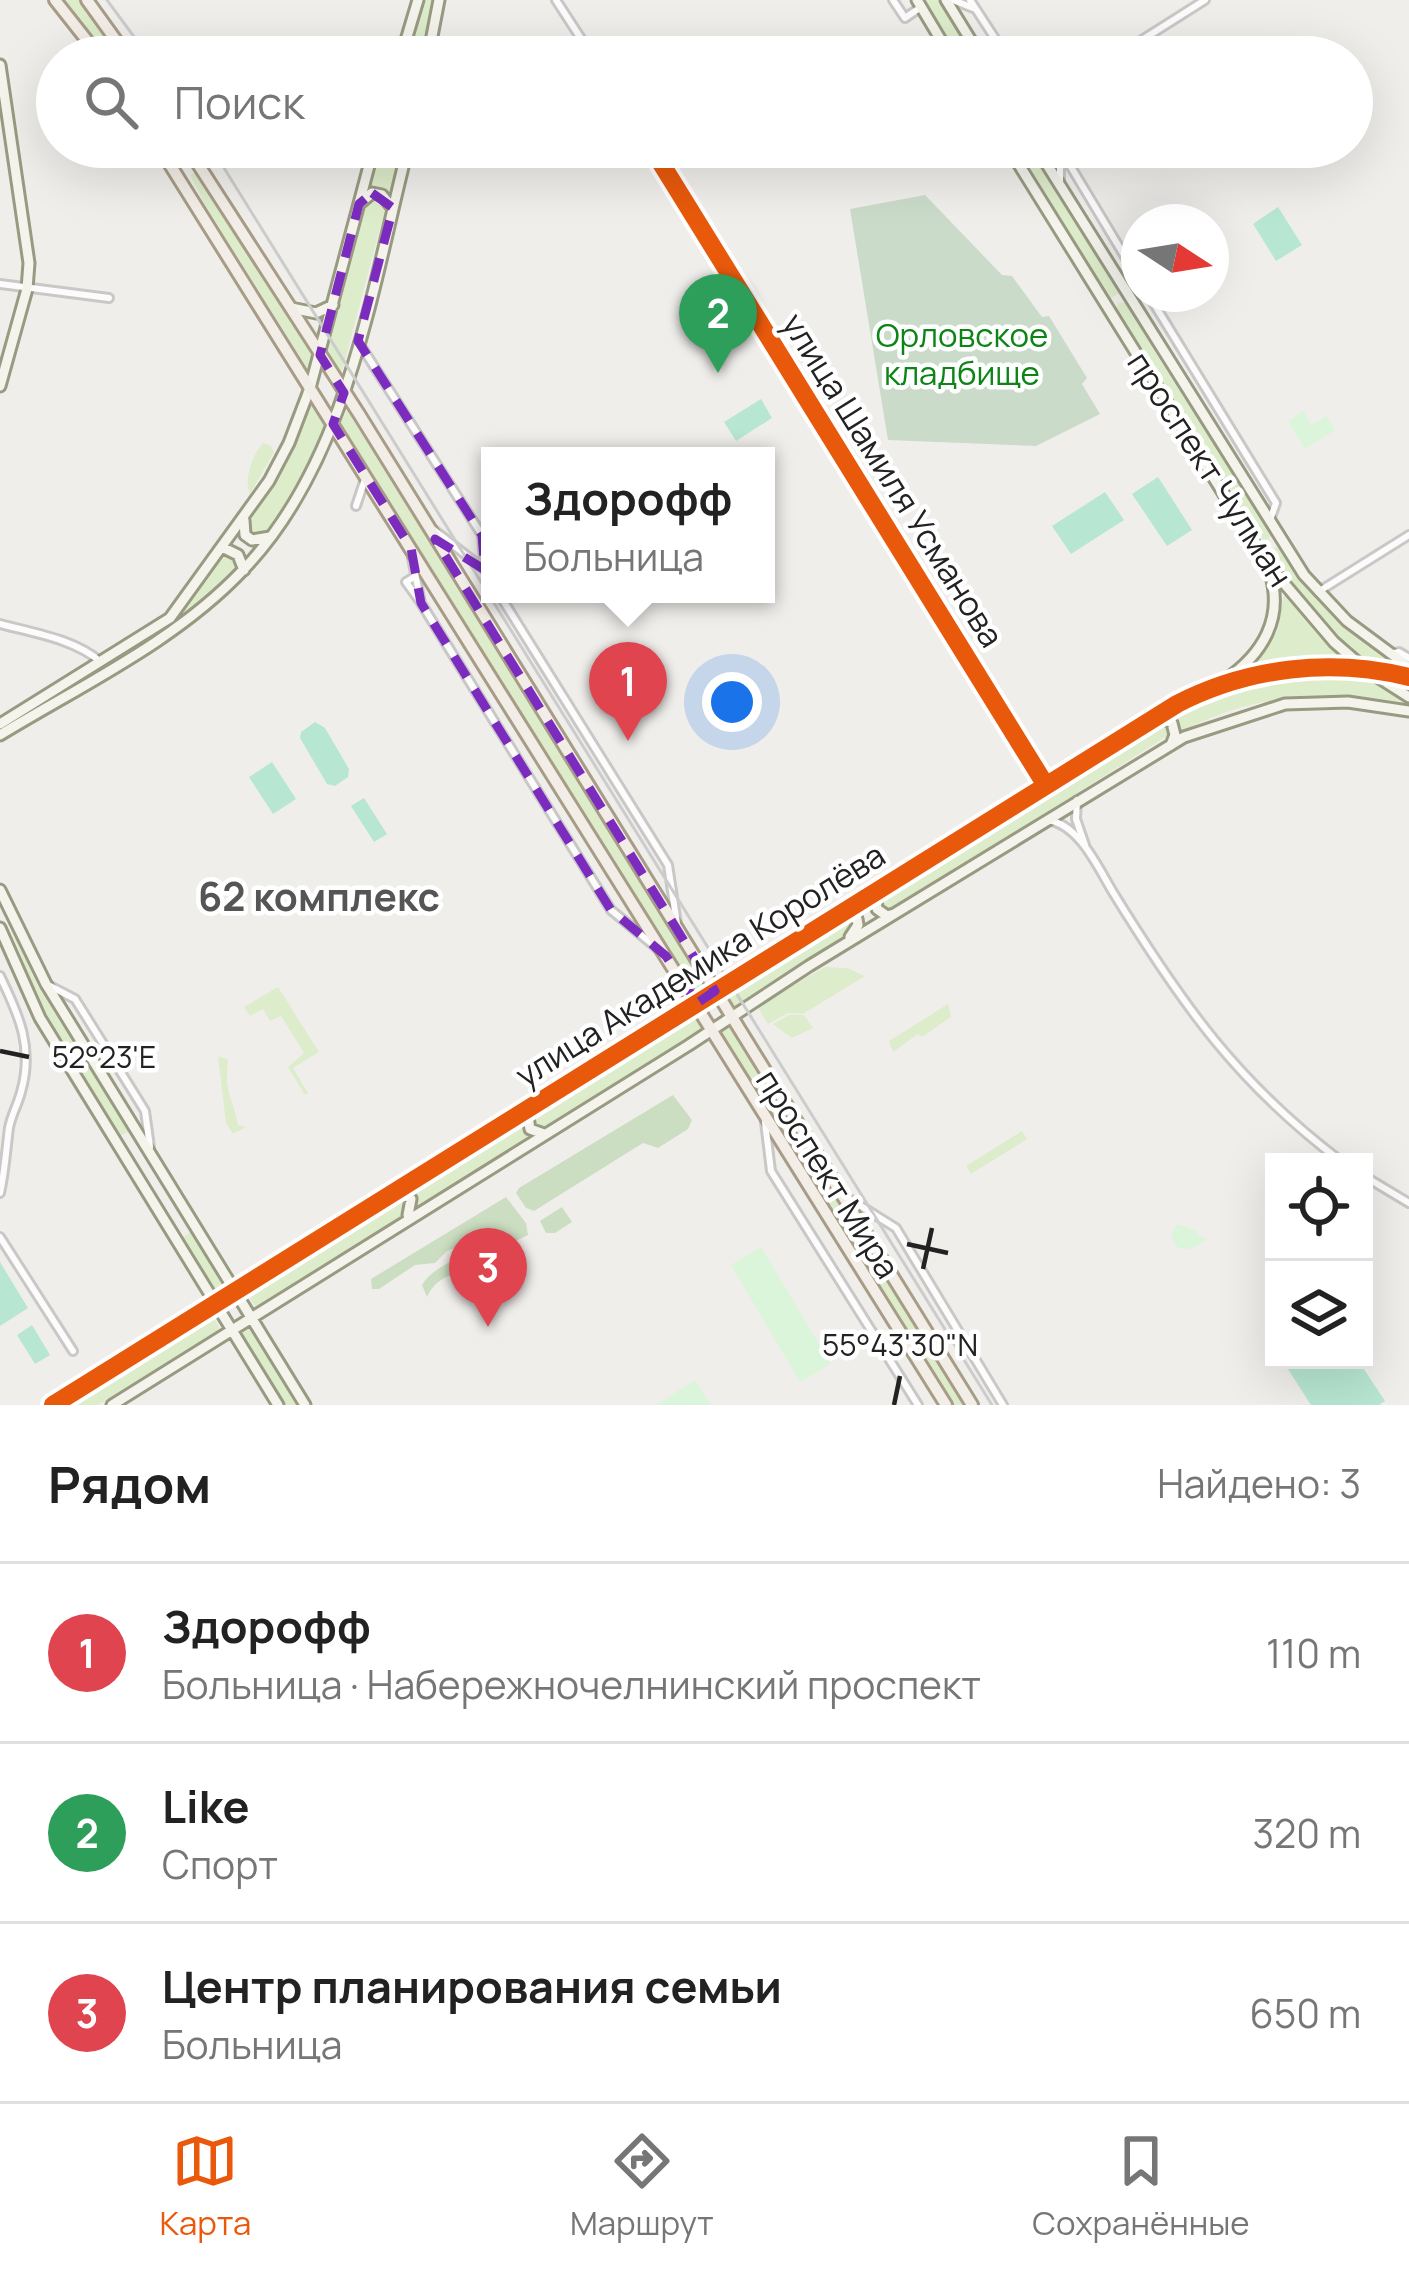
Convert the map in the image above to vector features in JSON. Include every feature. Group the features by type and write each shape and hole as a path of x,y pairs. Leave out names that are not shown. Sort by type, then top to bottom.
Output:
{"main road":[{"path":"55,0 83,36"},
{"path":"87,0 113,36"},
{"path":"407,36 418,0"},
{"path":"432,36 439,0"},
{"path":"949,0 969,36"},
{"path":"919,3 939,36"},
{"path":"0,65 29,263 27,289 0,386"},
{"name":"проспект Мира","path":"172,168 946,1405"},
{"name":"проспект Мира","path":"200,168 972,1405"},
{"path":"0,724 170,618 246,515 289,443 310,388 371,168"},
{"path":"0,735 164,635 244,570 270,537 300,494 333,424 402,168"},
{"name":"проспект Чулман","path":"1021,168 1266,562 1316,624 1365,668 1409,697"},
{"name":"проспект Чулман","path":"1050,168 1121,284"},
{"path":"358,204 372,193 382,194 392,208"},
{"path":"1110,312 1121,297"},
{"path":"291,308 316,313 333,304"},
{"name":"проспект Чулман","path":"1138,312 1318,592 1347,621 1390,654 1409,662"},
{"path":"321,453 332,446 348,447"},
{"path":"246,515 245,535 252,540 270,537"},
{"path":"1257,548 1270,548 1277,532"},
{"path":"222,547 238,554 244,570"},
{"path":"1215,686 1235,673 1271,630 1276,598 1266,562"},
{"name":"улица Академика Королёва","path":"53,1405 1157,715 1215,686 1288,669 1365,668 1409,677"},
{"name":"улица Академика Королёва","path":"112,1405 1171,745 1219,723 1286,704 1372,704 1409,710"},
{"path":"1157,715 1172,723 1171,745"},
{"path":"881,886 877,909 886,916 894,914"},
{"path":"0,890 46,984 305,1405"},
{"path":"834,916 848,913 858,925 837,949"},
{"path":"0,928 6,956 40,1018 278,1405"},
{"path":"700,966 718,979 738,977"},
{"path":"673,1018 683,1002 681,978"},
{"path":"745,1040 743,1021 749,1005"},
{"path":"689,1045 711,1043 727,1051"},
{"path":"535,1105 527,1124 534,1133 545,1134"},
{"path":"128,1161 122,1145 127,1137 145,1143"},
{"path":"392,1193 401,1192 411,1199 412,1210 405,1220"},
{"path":"170,1227 187,1234 189,1215"},
{"path":"66,1405 72,1393"}],"street":[{"path":"556,0 579,36"},
{"path":"893,0 904,18 919,3"},
{"path":"949,0 976,9"},
{"path":"970,0 993,36"},
{"path":"1148,36 1205,0"},
{"name":"улица Шамиля Усманова","path":"664,168 1046,784"},
{"path":"1060,168 1060,184"},
{"path":"1071,168 1121,250"},
{"path":"0,284 109,298"},
{"path":"1159,312 1276,503 1270,520"},
{"path":"1149,329 1176,339"},
{"path":"358,341 481,533"},
{"path":"356,506 366,476"},
{"path":"425,523 481,569"},
{"path":"1318,592 1409,535"},
{"path":"411,548 421,603 611,910 666,956"},
{"path":"505,603 668,865 679,934"},
{"path":"0,624 52,638 100,662"},
{"path":"1078,799 1076,819 1086,849"},
{"path":"1046,820 1064,824 1086,849 1153,958 1216,1046 1287,1120 1330,1153"},
{"path":"0,976 19,1015 28,1054 9,1126 10,1152 0,1193"},
{"path":"46,984 75,999 145,1111 153,1156"},
{"path":"763,1107 771,1171 918,1405"},
{"path":"1373,1181 1409,1203"},
{"path":"840,1192 896,1228 1003,1405"},
{"path":"0,1237 73,1351"}],"highlighted area":[{"path":"372,193 393,208 358,341 482,535 485,570 435,539 715,991 697,1003 666,956 611,910 421,603 411,548 333,424 344,393 320,355 359,204"}],"green space":[{"path":"64,0 80,0 108,36 92,36"},
{"path":"422,0 435,0 428,36 413,36"},
{"path":"923,0 941,0 963,36 946,36"},
{"path":"373,168 399,168 393,197 381,189 366,193"},
{"path":"1030,168 1045,168 1121,292 1110,299"},
{"path":"197,171 313,356 309,371 204,203 190,175"},
{"name":"Орловское кладбище","path":"925,195 1002,275 1012,276 1042,317 1049,316 1087,378 1082,384 1100,414 1036,446 888,440 850,209"},
{"path":"377,198 385,210 341,375 327,355 367,201"},
{"path":"1278,207 1302,245 1276,261 1253,224"},
{"path":"1118,303 1121,312 1132,312 1272,534 1266,544 1116,310"},
{"path":"761,399 772,418 736,441 724,422"},
{"path":"313,403 327,425 282,508 264,534 254,536 247,524 281,473"},
{"path":"347,410 708,991 699,997 341,423"},
{"path":"1303,411 1312,425 1326,416 1335,430 1305,449 1288,421"},
{"path":"263,443 274,452 250,494 250,467"},
{"path":"1158,477 1192,530 1167,546 1132,494"},
{"path":"1105,492 1124,520 1071,554 1052,526"},
{"path":"1282,544 1322,599 1408,672 1367,665 1340,641 1303,603 1268,552"},
{"path":"224,552 237,559 240,567 184,613 183,607"},
{"path":"1284,594 1350,660 1301,661 1239,673 1277,632"},
{"path":"1299,672 1363,672 1409,703 1349,696 1290,698 1233,710 1178,734 1177,722 1167,713 1232,683"},
{"path":"1156,721 1168,726 1167,736 891,911 881,908 881,895 909,874"},
{"path":"315,722 325,728 349,769 348,777 335,786 327,784 300,738"},
{"path":"272,762 296,799 273,814 249,777"},
{"path":"364,798 387,834 374,842 351,806"},
{"path":"3,910 38,987 130,1131 120,1136 40,1003"},
{"path":"840,918 852,922 850,932 734,1009 723,992"},
{"path":"825,967 847,968 865,976 803,1014 788,1013 768,1024 757,1006"},
{"path":"278,987 319,1052 293,1068 305,1095 288,1067 304,1053 281,1016 270,1021 263,1009 250,1016 244,1007"},
{"path":"948,1004 951,1017 893,1052 889,1041"},
{"path":"694,1010 705,1028 543,1128 533,1123 536,1111"},
{"path":"789,1015 804,1015 813,1028 792,1038 773,1024"},
{"path":"728,1023 966,1405 954,1405 719,1029"},
{"path":"218,1056 228,1060 227,1081 238,1125 246,1127 233,1134 226,1123"},
{"path":"673,1095 692,1120 688,1129 658,1148 643,1143 534,1211 526,1208 516,1193 519,1188"},
{"path":"523,1122 532,1137 416,1208 414,1196 406,1190"},
{"path":"1022,1131 1027,1139 971,1174 966,1166"},
{"path":"394,1196 408,1203 405,1215 256,1308 244,1289"},
{"path":"506,1197 526,1223 528,1235 498,1249 482,1265 442,1279 427,1297 422,1285 427,1278 479,1247 478,1240 447,1251 435,1263 415,1265 372,1289 371,1279"},
{"path":"562,1207 572,1222 546,1233 540,1221"},
{"path":"1177,1224 1208,1239 1191,1249 1178,1248 1171,1236"},
{"path":"192,1231 228,1290 218,1297 182,1238"},
{"path":"761,1247 831,1364 800,1382 731,1265"},
{"path":"0,1262 28,1308 0,1326"},
{"path":"209,1309 221,1331 98,1405 69,1405 76,1395"},
{"path":"248,1324 299,1405 286,1405 239,1329"},
{"path":"32,1325 50,1355 35,1364 17,1335"},
{"path":"1288,1369 1364,1369 1385,1401 1379,1405 1311,1405"},
{"path":"695,1380 711,1405 656,1405"}],"tram line":[{"path":"107,0 134,36"},
{"path":"224,168 481,582"},
{"path":"494,603 992,1405"}],"cycle path":[{"path":"664,168 1045,784"},
{"path":"53,1405 1177,704 1233,682 1291,670 1350,668 1409,677"}],"place":[{"name":"Like","path":"718,373"},
{"name":"Здорофф","path":"628,741"},
{"name":"Центр планирования семьи","path":"488,1327"}],"district":[{"name":"62 комплекс","path":"319,897"}]}
